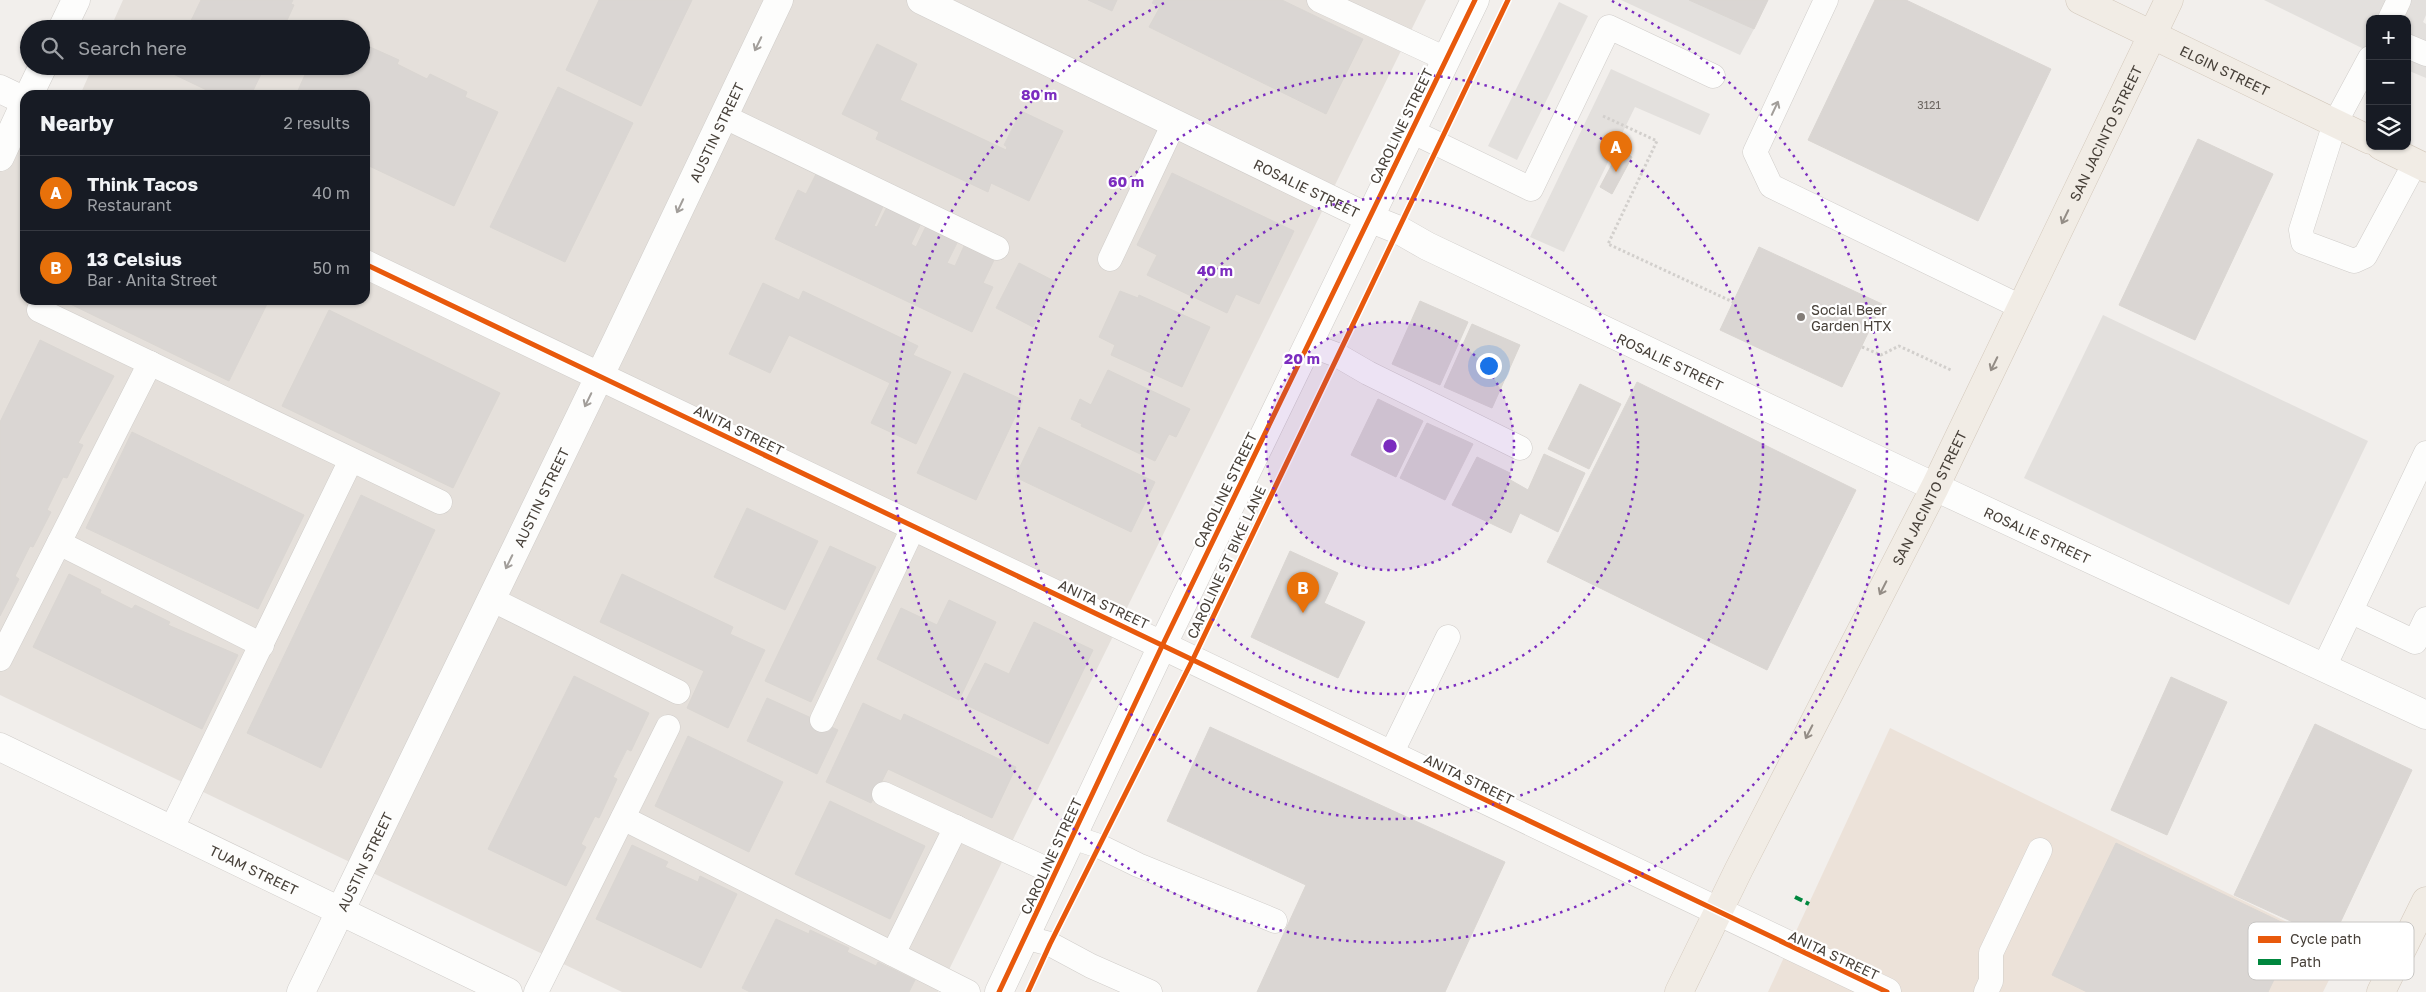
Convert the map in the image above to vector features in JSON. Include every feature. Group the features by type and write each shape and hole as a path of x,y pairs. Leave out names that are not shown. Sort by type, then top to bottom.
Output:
{"main road":[{"name":"ELGIN STREET","path":"2080,0 2154,34 2366,138"},
{"name":"SAN JACINTO STREET","path":"1679,992 1717,911 1935,487 2169,0"},
{"path":"2389,150 2420,166"},
{"path":"2414,925 2426,901"},
{"path":"2381,992 2387,980"}],"street":[{"path":"66,20 76,0"},
{"name":"AUSTIN STREET","path":"301,992 779,0"},
{"name":"ROSALIE STREET","path":"921,0 1369,218 1400,230 1427,246 1935,487 2426,715"},
{"name":"CAROLINE STREET","path":"999,992 1163,644 1475,0"},
{"path":"31,90 39,75"},
{"path":"0,89 20,99"},
{"path":"0,157 20,113"},
{"name":"ANITA STREET","path":"370,266 1163,644 1887,992"},
{"name":"TUAM STREET","path":"0,747 508,992"}],"lane":[{"path":"1319,0 1446,59"},
{"path":"1826,0 1754,152 1771,186 2021,307"},
{"path":"2392,15 2399,0"},
{"path":"1411,131 1530,189 1610,27 1713,76"},
{"path":"2411,48 2426,54"},
{"path":"2369,60 2335,123 2301,230 2303,242 2354,261 2365,256 2420,166"},
{"path":"723,116 997,248"},
{"path":"1110,260 1174,123"},
{"path":"40,310 440,502"},
{"path":"1308,344 1337,355 1368,373 1520,448"},
{"path":"0,659 150,363"},
{"path":"2324,667 2352,612 2426,452"},
{"path":"171,830 352,460"},
{"path":"822,720 914,526"},
{"path":"59,543 262,645"},
{"path":"491,599 678,692"},
{"path":"2352,612 2415,642 2426,619"},
{"path":"1391,754 1448,637"},
{"path":"536,992 668,727"},
{"path":"884,794 1055,873"},
{"path":"623,818 968,992"},
{"path":"893,954 956,828"},
{"path":"1072,837 1099,846 1138,865 1275,920"},
{"path":"1986,992 1991,981 1992,953 2040,850"},
{"path":"1024,937 1050,944 1091,966 1150,992"}],"path":[{"path":"1573,102 1657,141 1608,244 1733,302"},
{"path":"1862,347 1881,356 1899,346 1984,385"}],"shaded area":[{"path":"123,0 1426,0 938,992 622,992 0,695 0,128 20,138 20,305 370,305 370,90 82,90 89,75 370,75 370,20 114,20"},
{"path":"1621,0 1690,0 1754,29 1740,55"},
{"path":"2264,0 2426,0 2426,15 2423,22 2426,24 2426,78 2411,72 2411,15 2366,15 2366,50"},
{"path":"1559,2 1588,16 1517,160 1488,146"},
{"path":"1611,69 1710,114 1700,135 1635,107 1564,252 1530,237"},
{"path":"2103,315 2368,441 2289,605 2024,478"},
{"path":"1890,728 2287,922 2248,922 2248,980 2329,980 2323,992 1768,992"}],"building":[{"path":"201,0 293,0 291,4 294,5 287,20 191,20"},
{"path":"599,0 692,0 641,106 566,70"},
{"path":"1088,0 1117,0 1112,11"},
{"path":"1154,0 1282,0 1363,39 1326,114 1149,27 1160,7 1152,3"},
{"path":"1689,0 1768,0 1754,29"},
{"path":"1875,0 1906,0 2051,69 1978,221 1808,140"},
{"path":"877,44 917,64 900,100 1006,150 1007,147 1004,145 1021,111 1063,131 1029,201 991,183 988,192 876,139 879,132 842,114"},
{"path":"370,47 399,60 397,64 427,79 430,74 467,92 465,97 498,112 454,206 370,166 370,90 298,90 305,75 370,75"},
{"path":"175,75 261,75 253,90 207,90"},
{"path":"558,87 633,123 565,262 490,227"},
{"path":"2198,139 2273,174 2195,340 2119,305"},
{"path":"1620,149 1632,157 1612,194 1600,187"},
{"path":"819,168 886,200 874,226 877,227 889,203 923,219 911,244 916,247 927,224 959,239 947,263 955,266 964,246 994,260 983,283 993,287 972,332 775,239 798,190 806,194"},
{"path":"1172,173 1294,231 1259,304 1236,294 1227,313 1147,275 1157,255 1137,245"},
{"name":"Social Beer Garden HTX","path":"1759,247 1882,304 1842,387 1720,330"},
{"path":"1019,263 1056,282 1033,327 996,308"},
{"path":"763,283 799,300 803,291 918,346 913,355 951,372 916,444 871,423 890,383 789,335 770,373 729,354"},
{"path":"1120,291 1138,298 1139,295 1210,327 1182,387 1111,355 1115,345 1099,337"},
{"path":"1420,301 1468,322 1440,385 1392,364"},
{"path":"72,305 267,305 229,381"},
{"path":"329,310 500,393 453,488 282,406"},
{"path":"1472,324 1520,345 1492,408 1444,387"},
{"path":"40,340 114,376 78,443 83,445 67,478 63,477 47,510 51,512 33,547 30,546 15,576 19,579 0,616 0,422"},
{"path":"1108,370 1190,409 1176,437 1169,434 1155,461 1081,426 1082,424 1071,419 1080,399 1091,405"},
{"path":"964,373 1023,400 976,500 917,473"},
{"path":"1637,382 1856,490 1767,670 1547,562"},
{"path":"1580,384 1621,404 1589,469 1548,449"},
{"path":"1378,399 1423,421 1396,477 1351,455"},
{"path":"1427,423 1473,444 1445,500 1400,478"},
{"path":"1039,427 1155,482 1131,532 1015,477"},
{"path":"132,432 304,515 258,609 86,528"},
{"path":"1544,454 1585,473 1558,532 1520,513 1511,533 1452,505 1477,457 1510,473 1507,478 1528,490"},
{"path":"361,495 435,530 321,768 247,733"},
{"path":"747,508 818,541 785,610 714,577"},
{"path":"830,546 876,567 811,702 765,681"},
{"path":"1290,551 1338,573 1324,603 1365,622 1338,678 1251,637"},
{"path":"69,574 101,590 100,593 132,609 135,605 170,622 168,625 238,655 202,729 33,647"},
{"path":"622,574 733,627 730,634 765,650 728,728 687,708 704,671 600,622"},
{"path":"949,600 996,622 959,700 877,659 901,608 937,625"},
{"path":"1034,622 1093,650 1048,744 964,704 985,663 1009,674"},
{"path":"574,676 649,713 631,751 627,749 613,777 617,779 599,818 595,816 581,844 586,847 566,886 488,849"},
{"path":"2171,677 2227,702 2167,835 2111,810"},
{"path":"767,698 838,730 817,774 747,741"},
{"path":"863,703 901,721 904,714 1016,767 992,818 888,769 871,803 826,782"},
{"path":"2315,724 2412,770 2340,922 2293,922 2234,895"},
{"path":"1210,727 1505,862 1445,992 1257,992 1306,885 1167,821"},
{"path":"688,736 783,782 749,852 655,806"},
{"path":"830,801 925,846 890,919 795,874"},
{"path":"2116,843 2281,922 2248,922 2248,980 2274,980 2268,992 2087,992 2052,975"},
{"path":"632,845 668,862 665,867 698,882 700,876 737,894 701,968 596,919"},
{"path":"776,919 809,934 810,930 849,948 847,952 876,966 878,962 915,980 909,992 750,992 742,988"}],"marked path":[{"path":"1795,897 1809,904"}],"cycle path":[{"path":"999,992 1163,644 1475,0"},
{"name":"CAROLINE ST BIKE LANE","path":"1028,992 1050,944 1193,659 1508,0"},
{"path":"370,266 1887,992"}],"place":[{"name":"Think Tacos","path":"1616,172"},
{"name":"Social Beer Garden HTX","path":"1801,317"},
{"name":"13 Celsius","path":"1303,613"}]}
